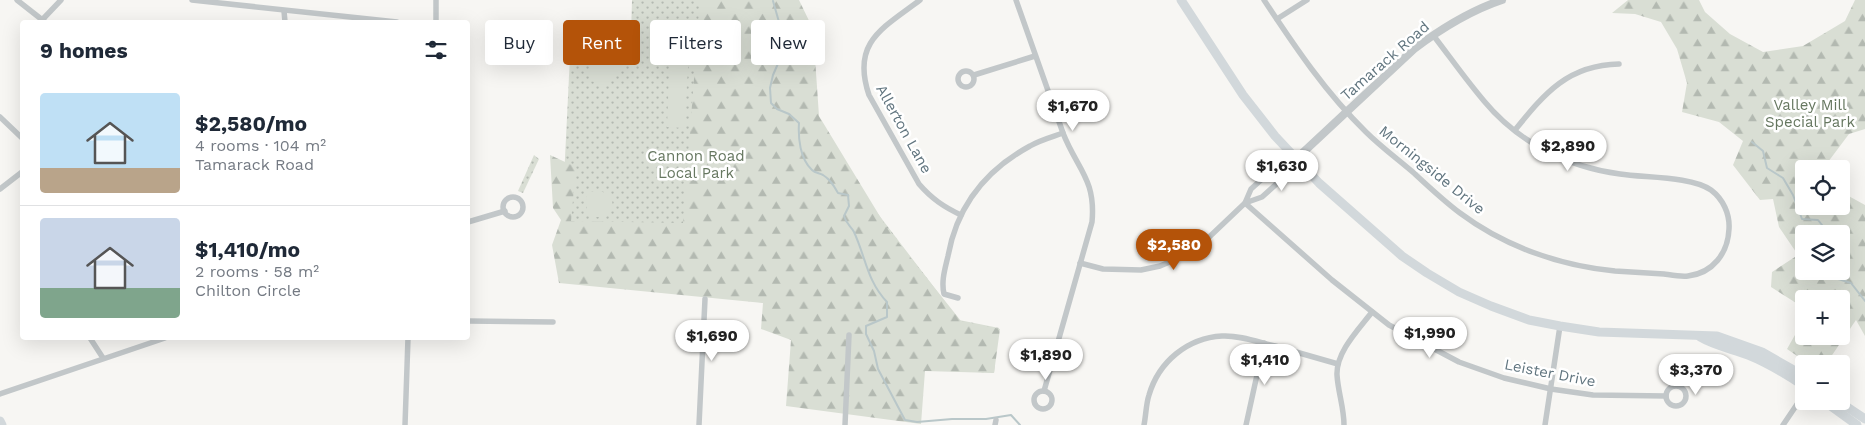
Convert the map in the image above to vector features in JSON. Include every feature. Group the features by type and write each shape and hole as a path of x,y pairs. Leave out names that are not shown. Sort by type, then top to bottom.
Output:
{"main road":[{"path":"1181,0 1243,95 1275,136 1296,159 1319,183 1402,256 1459,292 1529,320 1560,326 1599,332 1717,336 1746,346 1795,371"},
{"path":"1700,336 1713,344 1748,355 1770,365 1795,380"},
{"path":"1850,409 1865,419"},
{"path":"1836,410 1857,425"},
{"path":"0,421 2,425"}],"street":[{"path":"17,0 42,20"},
{"path":"44,20 61,0"},
{"path":"192,0 376,20"},
{"path":"436,0 436,20"},
{"name":"Allerton Lane","path":"920,0 878,31 869,44 863,63 864,82 869,95 920,184 930,196 943,206 961,215"},
{"path":"1016,0 1067,145 1087,178 1092,196 1092,222 1044,391"},
{"name":"Morningside Drive","path":"1264,0 1311,70 1367,133 1459,212 1491,233 1529,251 1567,263 1605,270 1688,276 1707,270 1723,254 1729,242 1730,222 1720,199 1710,190 1694,182 1618,174 1580,166 1542,149 1515,130"},
{"path":"1277,20 1307,0"},
{"name":"Tamarack Road","path":"1080,263 1123,271 1141,270 1160,266 1186,255 1205,241 1245,203 1262,196 1293,168 1296,159 1414,49 1433,34 1478,8 1502,0"},
{"path":"284,11 285,20"},
{"path":"1433,34 1484,102 1515,130 1542,97 1561,82 1593,67 1604,64 1619,64"},
{"path":"974,76 1035,56"},
{"path":"0,117 20,136"},
{"path":"958,298 944,294 942,286 949,247 964,207 981,184 1000,165 1032,145 1063,133"},
{"name":"Tamarack Road","path":"1245,203 1251,188 1283,160 1296,159"},
{"path":"0,189 20,174"},
{"name":"Leister Drive","path":"1245,203 1332,280 1389,325 1459,362 1504,378 1593,395 1666,396"},
{"path":"470,221 504,211"},
{"path":"700,425 705,299"},
{"path":"1344,425 1337,375 1338,364 1348,343 1372,312"},
{"path":"470,321 553,322"},
{"path":"1545,425 1560,326"},
{"path":"845,425 849,335"},
{"path":"1144,425 1149,394 1160,370 1173,356 1186,347 1205,339 1224,336 1243,338 1338,364"},
{"path":"91,340 103,358"},
{"path":"0,394 159,340"},
{"path":"405,425 408,340"},
{"path":"1246,425 1264,343"},
{"path":"1782,425 1795,407"}],"green space":[{"name":"Cannon Road Local Park","path":"632,0 798,0 800,20 751,20 751,65 806,65 809,91 827,147 959,320 999,328 991,362 995,366 994,373 924,369 854,314 710,296 559,281 570,65 640,65 640,20 631,20"},
{"name":"Cannon Road Local Park","path":"700,0 799,0 809,20 751,20 751,65 815,65 819,116 887,228 961,321 1000,329 994,373 925,371 921,424 786,406 791,340 761,329 763,303 559,283 552,245 561,220 553,208 550,155 576,167 571,221 683,223 695,65 741,65 741,20 698,20"},
{"name":"Valley Mill Special Park","path":"1628,0 1699,0 1705,12 1730,34 1763,52 1803,46 1845,21 1855,0 1865,0 1865,129 1849,134 1830,160 1795,160 1795,215 1850,215 1850,197 1865,205 1865,336 1856,320 1850,329 1850,290 1795,290 1795,302 1771,287 1772,272 1795,257 1795,280 1850,280 1850,225 1795,225 1795,251 1779,227 1773,199 1760,200 1733,165 1743,141 1719,122 1682,112 1687,83 1677,49 1661,22 1635,14 1612,13"},
{"path":"590,65 622,65 618,74 604,85 591,81"},
{"path":"669,65 688,65 684,128 667,127"},
{"path":"534,155 539,159 523,193 518,191"},
{"path":"598,190 610,195 613,205 611,212 606,217 591,217 588,213 583,212 587,211 586,197 591,192"},
{"path":"1795,335 1795,345 1839,345 1832,355 1796,355 1787,349"}],"waterway":[{"path":"773,1 779,22 780,59 770,88 771,103 777,109 789,114 799,123 802,154 813,171 828,179 838,193 848,195 849,206 844,216 845,219 854,232 875,286 887,302 887,317 866,326 866,334 874,351 878,369 905,420 917,422 986,419 1011,415 1020,425"},
{"path":"1752,142 1763,151 1767,168 1783,178 1793,195 1802,219 1818,220 1822,225"},
{"path":"1842,280 1851,283 1865,301"}]}
